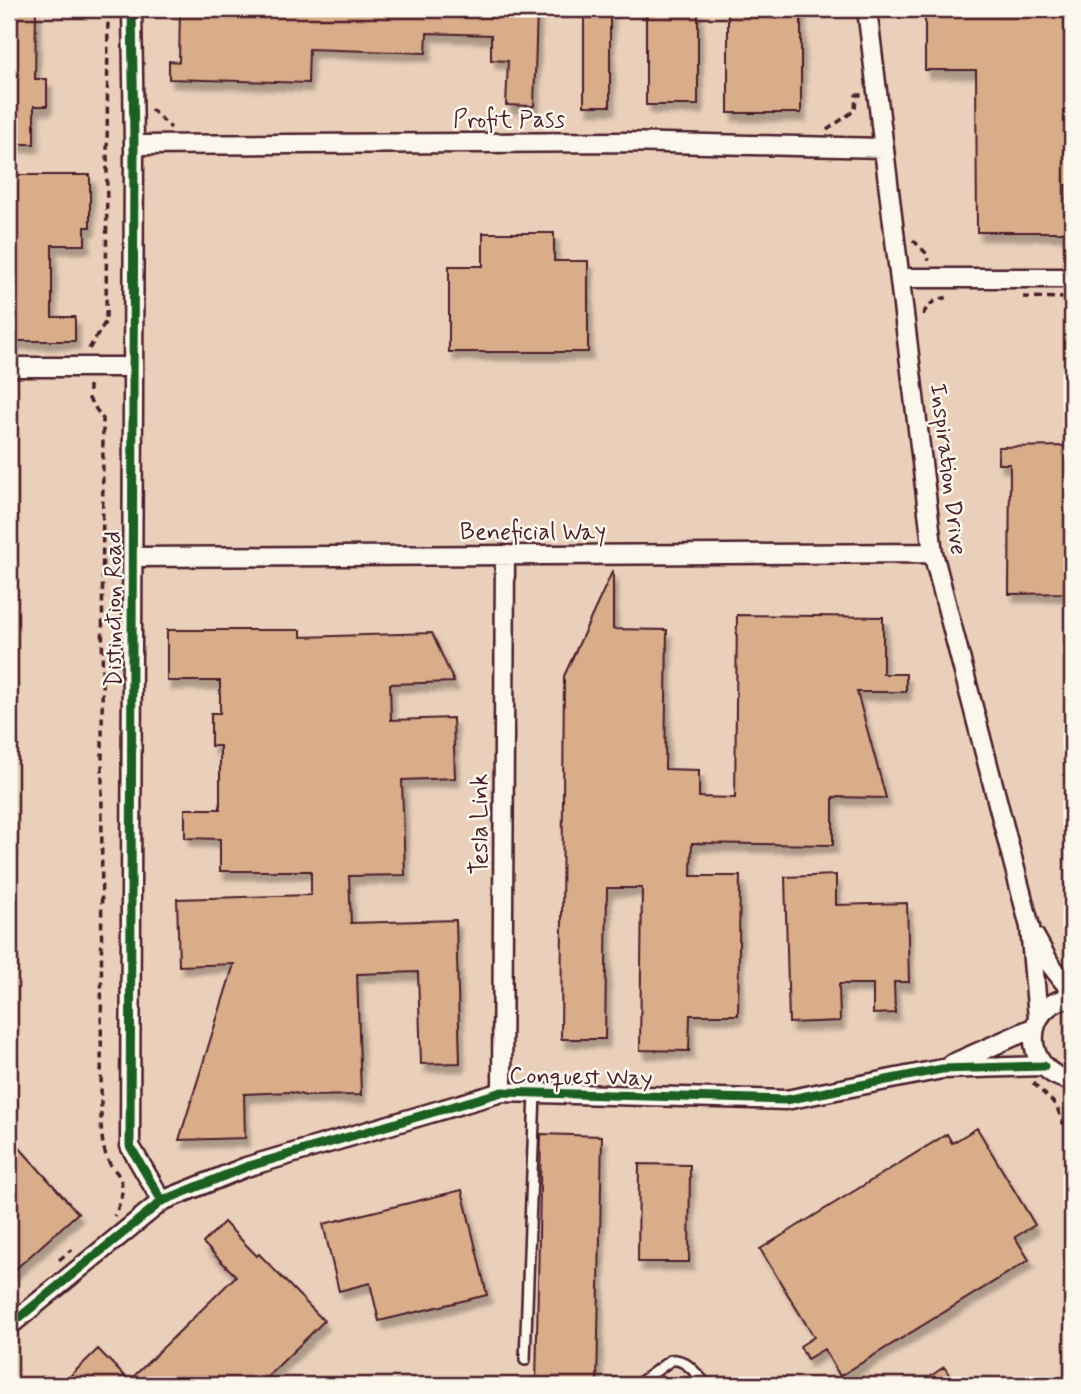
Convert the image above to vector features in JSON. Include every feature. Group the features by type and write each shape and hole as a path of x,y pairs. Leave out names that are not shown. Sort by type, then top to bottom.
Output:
{"street":[{"name":"Distinction Road","path":"132,9 134,145 130,1146 162,1201"},
{"name":"Inspiration Drive","path":"867,9 933,553 1030,927 1035,1048 1044,1066"},
{"name":"Profit Pass","path":"134,145 623,142 884,148"},
{"path":"901,278 1072,278"},
{"path":"9,367 132,367"},
{"name":"Beneficial Way","path":"133,558 933,553"},
{"name":"Tesla Link","path":"502,1092 505,556"},
{"name":"Inspiration Drive","path":"1030,927 1050,964 1072,992"},
{"name":"Conquest Way","path":"942,1069 1036,1023 1055,1002 1072,998"},
{"path":"1044,1066 1069,1084"},
{"name":"Conquest Way","path":"9,1326 162,1201 246,1167 502,1092 786,1100 942,1069 1044,1066"}],"lane":[{"path":"525,1360 535,1093"},
{"path":"637,1385 671,1360 678,1359 707,1385"}],"path":[{"path":"108,9 106,321 89,347 89,399 103,419 101,1125 103,1147 110,1165 120,1179 122,1191 119,1208 112,1219"},
{"path":"912,228 914,242 927,254 931,278"},
{"path":"922,324 926,308 936,300 951,296"},
{"path":"1018,297 1072,298"},
{"path":"55,1264 74,1248"}],"shaded area":[{"path":"9,9 1072,9 1072,1385 9,1385"}],"building":[{"path":"9,9 36,9 35,79 47,79 47,106 34,106 34,144 9,144"},
{"path":"180,9 537,9 534,106 506,105 508,61 491,60 491,35 427,33 426,53 309,49 308,83 169,79 169,61 179,62"},
{"path":"584,9 610,9 610,106 584,106"},
{"path":"646,9 698,9 698,105 646,105"},
{"path":"728,9 801,9 801,113 728,113"},
{"path":"1050,9 1066,9 1067,115 1072,115 1072,185 1066,185 1066,232 977,232 976,70 925,70 925,15 1050,15"},
{"path":"9,175 90,175 90,227 85,227 85,245 52,245 52,317 75,317 75,341 9,341"},
{"path":"483,233 554,233 554,261 588,261 588,352 449,352 449,266 483,266"},
{"path":"1068,446 1068,551 1072,551 1072,593 1009,594 1010,464 998,464 998,447"},
{"path":"613,570 613,629 667,630 665,769 699,770 699,797 735,798 737,615 883,617 883,674 906,674 906,692 857,692 886,798 833,797 833,845 692,843 691,876 740,876 738,1015 690,1015 689,1051 640,1050 642,888 607,888 605,1039 561,1039 564,676"},
{"path":"167,630 301,630 301,637 432,633 454,682 390,684 391,720 453,718 455,778 402,780 405,875 349,876 351,923 456,920 460,1063 421,1064 418,972 357,974 361,1095 307,1096 290,1092 244,1094 245,1138 179,1140 234,964 179,966 177,899 311,895 311,871 220,871 220,839 185,838 185,809 220,809 220,746 211,746 211,713 220,713 220,681 167,681"},
{"path":"836,875 836,905 907,903 909,982 894,982 895,1013 873,1014 873,984 839,984 840,1021 789,1023 785,877"},
{"path":"977,1128 1035,1225 1015,1237 1029,1260 840,1376 824,1349 807,1359 800,1346 814,1337 760,1249 947,1134 952,1143"},
{"path":"541,1134 602,1136 597,1385 536,1385"},
{"path":"9,1136 78,1213 9,1275"},
{"path":"639,1164 690,1165 689,1262 638,1262"},
{"path":"462,1190 487,1295 379,1321 370,1283 339,1291 323,1224"},
{"path":"224,1222 324,1321 259,1385 61,1385 98,1349 129,1381 236,1276 203,1243"},
{"path":"944,1367 957,1385 917,1385"}],"cycle path":[{"path":"132,9 134,145 130,1146 162,1201"},
{"path":"9,1326 162,1201 246,1167 502,1092 786,1100 942,1069 1044,1066"}]}
